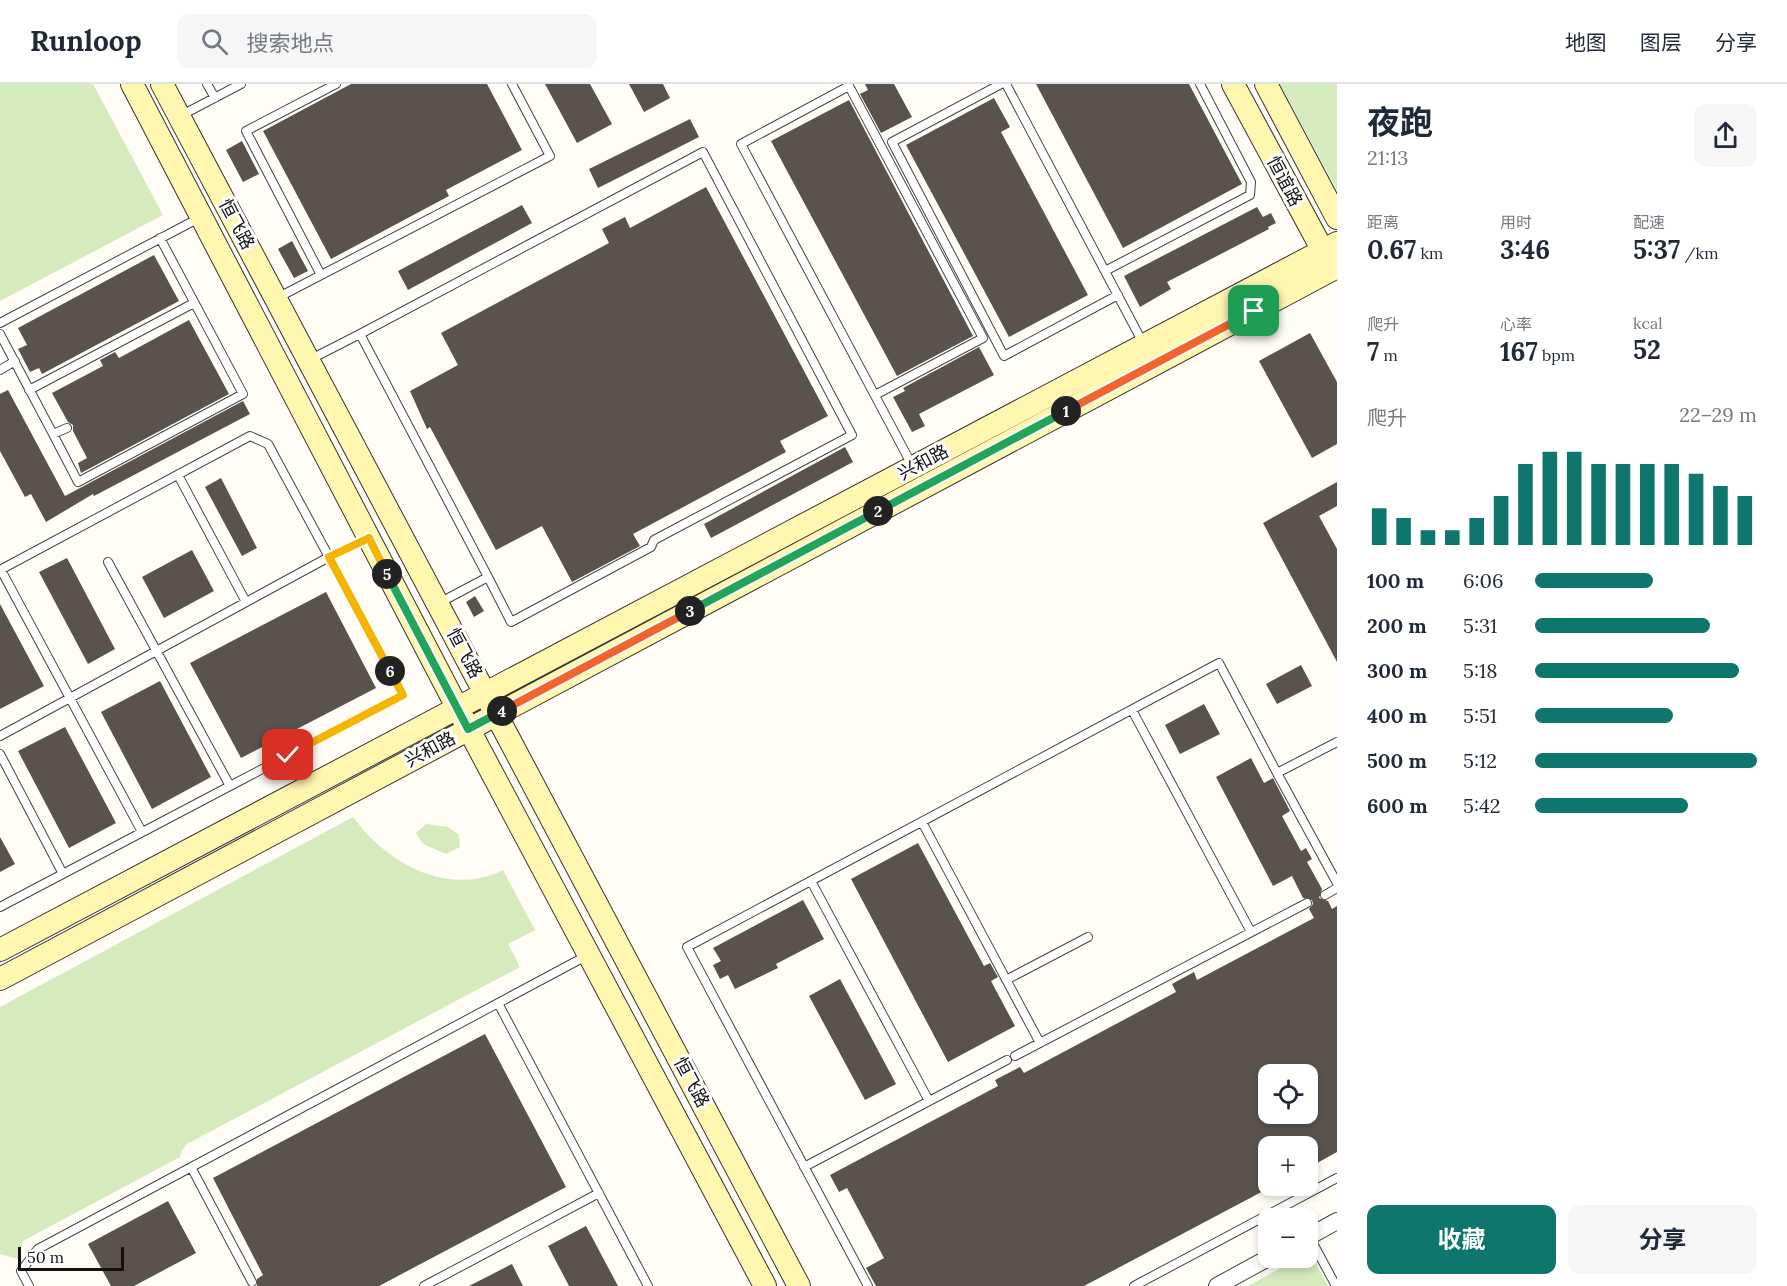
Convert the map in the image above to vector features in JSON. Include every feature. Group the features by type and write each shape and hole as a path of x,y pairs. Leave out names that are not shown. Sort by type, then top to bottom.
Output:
{"main road":[{"name":"恒飞路","path":"132,84 463,719 765,1286"},
{"name":"恒飞路","path":"162,84 487,693 799,1286"},
{"name":"恒谊路","path":"1233,84 1333,262"},
{"name":"恒谊路","path":"1266,84 1337,218"},
{"name":"兴和路","path":"0,979 463,719 487,693 1144,345 1333,262"},
{"name":"兴和路","path":"0,950 463,719 497,714 1333,262"}],"street":[{"path":"1318,1231 1337,1221"},
{"path":"1217,1286 1258,1264"}],"lane":[{"path":"207,84 215,98"},
{"path":"180,117 241,84"},
{"path":"321,275 246,131 336,84"},
{"path":"276,298 550,156 512,84"},
{"path":"1000,84 891,142 1004,356 1118,295"},
{"path":"1006,84 1144,345"},
{"path":"1105,271 1250,195 1251,182 1200,84"},
{"path":"875,395 983,338 849,86 741,144 875,395 914,467"},
{"path":"309,360 703,152 852,435 654,540 651,548 511,622 360,334"},
{"path":"0,323 201,216"},
{"path":"0,334 78,482 243,394 160,238"},
{"path":"29,390 194,303"},
{"path":"0,370 15,362"},
{"path":"53,434 67,428"},
{"path":"0,907 403,695 268,444 250,436 0,570 142,832"},
{"path":"178,475 246,602"},
{"path":"0,736 329,557 369,538"},
{"path":"108,562 230,786"},
{"path":"439,603 488,577"},
{"path":"868,1286 687,947 1219,663 1337,883"},
{"path":"1132,710 1251,932"},
{"path":"1277,773 1337,741"},
{"path":"0,754 63,874"},
{"path":"922,822 1040,1043"},
{"path":"811,881 929,1101"},
{"path":"1324,895 1337,888"},
{"path":"804,1167 1306,903"},
{"path":"1006,980 1088,937"},
{"path":"29,1286 21,1271 38,1249 588,955"},
{"path":"498,1003 648,1286"},
{"path":"191,1167 252,1282"},
{"path":"1134,1286 1337,1178"},
{"path":"424,1286 599,1193"},
{"path":"1318,1253 1336,1286"}],"green space":[{"path":"0,84 93,84 163,215 0,301"},
{"path":"1280,84 1337,84 1337,190"},
{"path":"353,817 382,848 419,871 461,880 482,878 503,870 535,930 508,944 520,967 187,1144 180,1157 23,1241 18,1259 0,1254 0,1007"},
{"path":"426,824 448,827 459,835 460,847 446,854 423,844 416,833"},
{"path":"1318,1267 1328,1286 1248,1286 1281,1268"}],"building":[{"path":"351,84 487,84 522,150 446,190 449,196 331,259 263,131"},
{"path":"545,84 590,84 612,124 577,143"},
{"path":"629,84 663,84 670,98 644,112"},
{"path":"865,84 894,84 912,117 881,133 860,94 868,90"},
{"path":"1036,84 1189,84 1242,184 1123,248"},
{"path":"994,98 1010,127 1001,132 1088,295 1009,337 906,145"},
{"path":"849,100 973,336 897,376 771,141"},
{"path":"690,119 699,137 598,188 589,169"},
{"path":"242,141 259,174 243,182 226,150"},
{"path":"706,187 828,416 780,441 786,452 633,534 640,546 572,582 542,526 496,550 430,427 427,429 410,391 458,365 441,333 609,243 602,229 625,217 630,228"},
{"path":"522,205 532,223 408,290 398,271"},
{"path":"1257,207 1263,217 1271,213 1276,223 1268,227 1269,229 1167,282 1171,289 1140,307 1124,276"},
{"path":"292,241 308,271 294,278 278,249"},
{"path":"154,255 179,301 42,374 39,368 30,372 18,349 27,345 18,328"},
{"path":"189,320 229,394 81,473 78,463 87,458 73,431 73,425 68,422 52,393 103,366 100,360 115,352 119,358"},
{"path":"1310,333 1337,382 1337,444 1312,458 1259,361"},
{"path":"979,347 994,375 919,414 925,426 912,432 893,397 905,391 903,388"},
{"path":"8,390 65,496 243,401 250,414 94,496 93,494 46,522 31,494 25,497 0,451 0,394"},
{"path":"845,447 853,462 711,538 704,524"},
{"path":"221,478 257,548 242,556 205,487"},
{"path":"1337,482 1337,506 1319,516 1337,549 1337,662 1263,523"},
{"path":"192,550 214,591 164,618 142,577"},
{"path":"67,558 115,649 88,664 39,572"},
{"path":"326,592 376,688 241,758 190,663"},
{"path":"475,596 484,611 474,617 466,602"},
{"path":"0,604 44,686 0,709"},
{"path":"1301,665 1312,686 1277,704 1266,684"},
{"path":"160,681 211,777 152,809 101,712"},
{"path":"1204,704 1220,734 1180,754 1165,725"},
{"path":"65,727 116,823 69,848 18,751"},
{"path":"1251,758 1264,783 1273,778 1290,811 1282,816 1301,851 1306,848 1312,859 1307,862 1322,889 1319,898 1328,901 1332,909 1337,906 1337,1152 1318,1162 1318,1136 1258,1136 1258,1194 1084,1286 876,1286 866,1268 884,1258 847,1188 839,1192 830,1175 998,1086 995,1080 1020,1067 1024,1073 1176,992 1172,984 1194,972 1197,980 1314,918 1309,909 1313,904 1312,900 1303,898 1292,876 1273,886 1216,777"},
{"path":"0,837 15,864 0,872"},
{"path":"918,843 984,966 990,963 998,977 991,981 1015,1026 948,1062 851,879"},
{"path":"803,900 824,939 776,964 778,968 735,989 728,975 720,979 713,965 721,961 713,948"},
{"path":"840,979 896,1084 865,1100 809,996"},
{"path":"485,1034 566,1187 379,1286 257,1286 257,1279 263,1275 213,1178"},
{"path":"168,1201 196,1253 134,1286 111,1286 88,1244"},
{"path":"586,1226 618,1286 569,1286 548,1246"},
{"path":"512,1264 523,1286 469,1286"}],"route":[{"path":"288,755 403,695 329,557 369,538 468,729 1254,311"}]}
